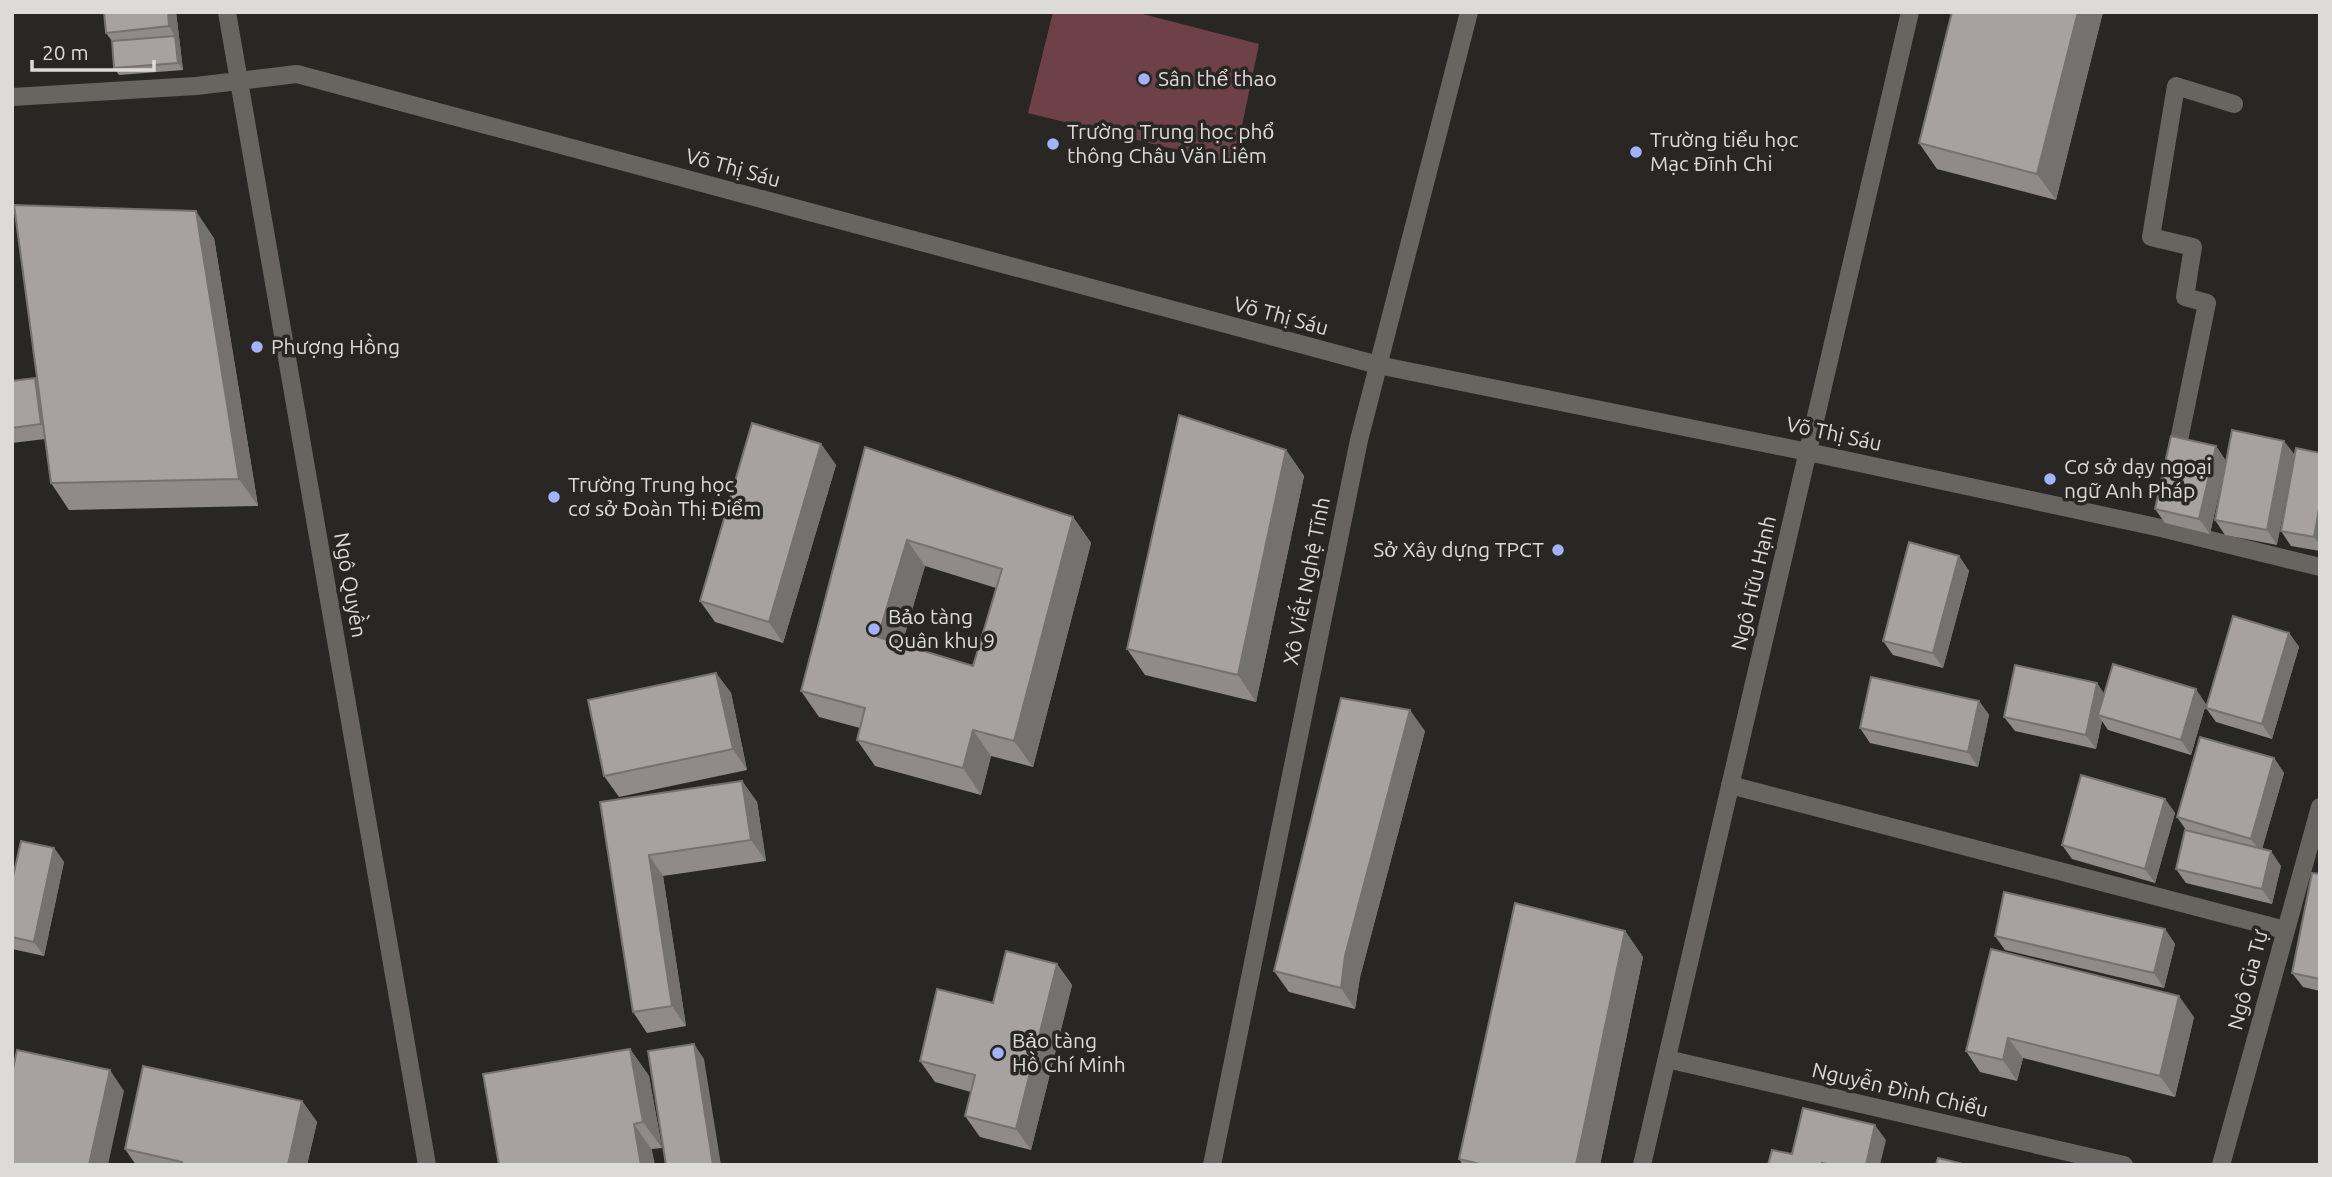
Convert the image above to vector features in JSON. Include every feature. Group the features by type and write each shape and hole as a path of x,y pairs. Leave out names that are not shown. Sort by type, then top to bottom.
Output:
{"street":[{"name":"Ngô Quyền","path":"227,12 427,1165"},
{"name":"Xô Viết Nghệ Tĩnh","path":"1212,1165 1359,440 1469,12"},
{"name":"Ngô Hữu Hạnh","path":"1642,1165 1910,12"},
{"name":"Võ Thị Sáu","path":"12,97 196,86 297,74 1378,365 2163,522 2320,567"},
{"path":"2172,475 2207,303 2185,297 2193,247 2151,237 2176,86 2234,104"},
{"path":"1730,785 2286,930"},
{"name":"Ngô Gia Tự","path":"2221,1165 2320,807"},
{"name":"Nguyễn Đình Chiểu","path":"1667,1059 2124,1165"}],"shaded area":[{"name":"Sân thể thao","path":"1053,12 1135,12 1259,44 1234,164 1028,113"}],"building":[{"path":"104,12 168,12 169,26 106,33"},
{"path":"1952,12 2078,12 2037,174 1919,143"},
{"path":"175,36 178,63 114,68 112,41"},
{"path":"14,205 196,211 239,479 51,483"},
{"path":"35,378 41,424 12,428 12,381"},
{"path":"1179,415 1286,450 1238,675 1127,649"},
{"path":"752,423 821,444 769,622 700,601"},
{"path":"2232,430 2284,441 2267,530 2215,520"},
{"path":"2171,436 2216,446 2199,519 2155,509"},
{"name":"Bảo tàng Quân khu 9","path":"865,447 1073,517 1014,741 973,730 963,768 857,740 865,708 801,691","holes":["907,540 1002,569 973,666 878,637"]},
{"path":"2296,448 2320,453 2320,504 2314,537 2281,531"},
{"path":"1909,542 1959,556 1933,653 1883,641"},
{"path":"2233,616 2289,633 2262,724 2206,708"},
{"path":"2113,664 2196,689 2181,740 2098,715"},
{"path":"2015,665 2097,683 2086,735 2004,717"},
{"path":"716,673 733,749 604,776 588,700"},
{"path":"1871,677 1979,701 1968,752 1860,728"},
{"path":"1341,698 1410,710 1345,956 1341,988 1274,971"},
{"path":"2200,737 2274,758 2251,839 2177,817"},
{"path":"2081,775 2165,799 2145,869 2062,845"},
{"path":"742,781 751,840 649,855 672,1006 633,1012 600,802"},
{"path":"2185,830 2271,851 2262,889 2176,869"},
{"path":"21,841 54,848 34,942 12,937 12,881"},
{"path":"2312,873 2320,874 2320,979 2292,973"},
{"path":"2004,892 2165,929 2154,973 1995,936"},
{"path":"1515,903 1625,931 1576,1165 1484,1165 1459,1159"},
{"path":"1991,949 2179,996 2160,1076 2008,1038 2003,1060 1966,1051"},
{"name":"Bảo tàng Hồ Chí Minh","path":"1006,951 1057,964 1016,1129 965,1116 975,1075 920,1061 937,989 993,1003"},
{"path":"694,1044 713,1165 666,1165 648,1051"},
{"path":"630,1049 643,1122 634,1124 641,1165 499,1165 483,1074"},
{"path":"17,1050 110,1070 89,1165 12,1165 12,1074"},
{"path":"143,1066 302,1101 288,1165 181,1165 182,1162 125,1149"},
{"path":"1803,1108 1875,1125 1866,1165 1768,1165 1772,1150 1792,1154"},
{"path":"1938,1158 1967,1165 1936,1165"}],"place":[{"name":"Sân thể thao","path":"1144,79"},
{"name":"Trường Trung học phổ thông Châu Văn Liêm","path":"1053,144"},
{"name":"Trường tiểu học Mạc Đĩnh Chi","path":"1636,152"},
{"name":"Phượng Hồng","path":"257,347"},
{"name":"Cơ sở dạy ngoại ngữ Anh Pháp","path":"2050,479"},
{"name":"Trường Trung học cơ sở Đoàn Thị Điểm","path":"554,497"},
{"name":"Sở Xây dựng TPCT","path":"1558,550"},
{"name":"Bảo tàng Quân khu 9","path":"874,629"},
{"name":"Bảo tàng Hồ Chí Minh","path":"998,1053"}]}
